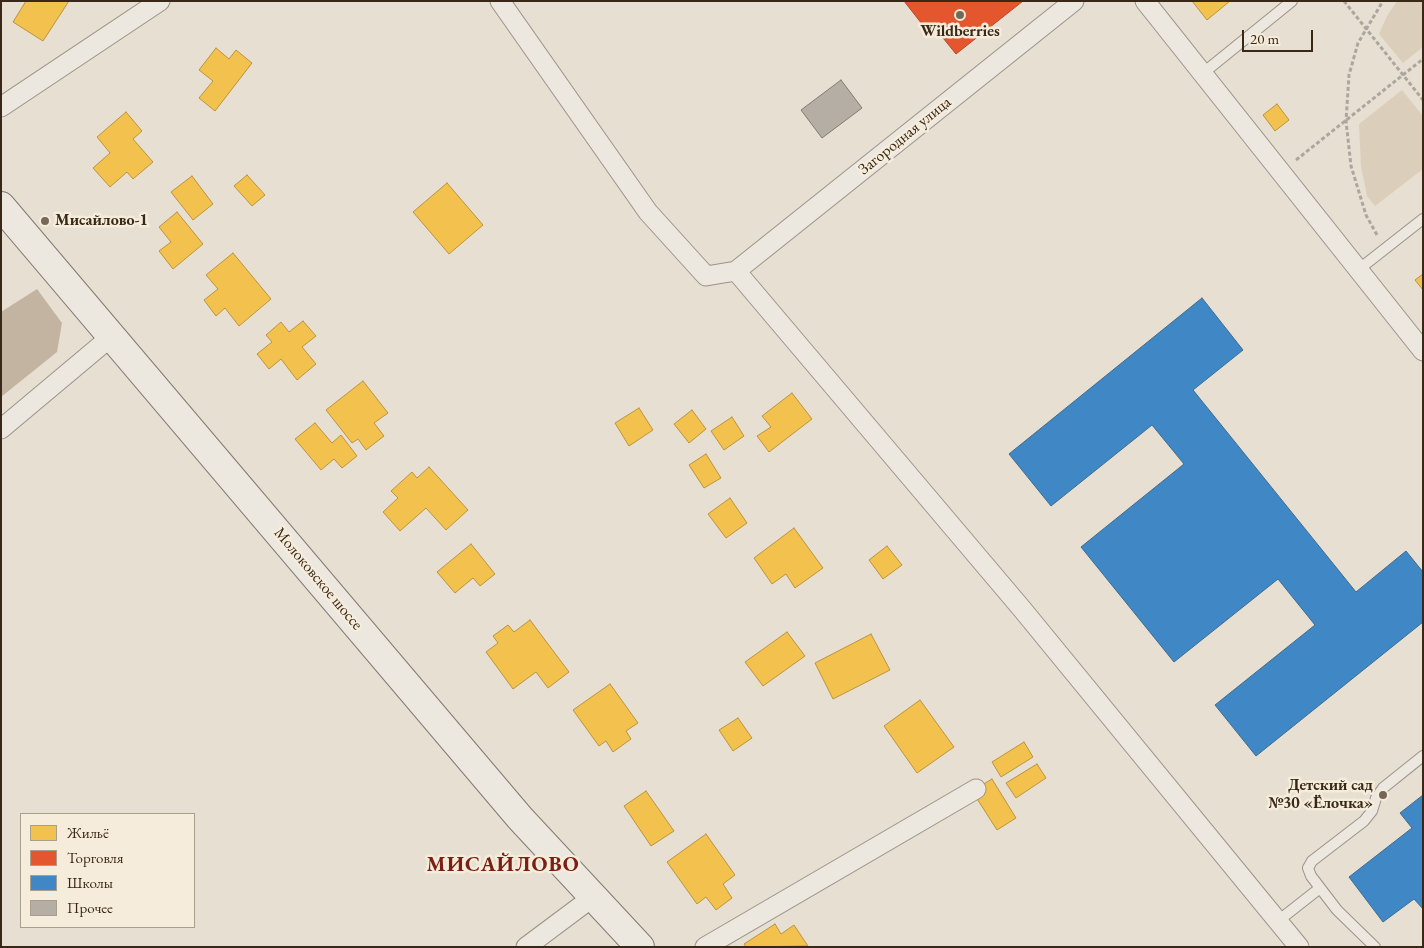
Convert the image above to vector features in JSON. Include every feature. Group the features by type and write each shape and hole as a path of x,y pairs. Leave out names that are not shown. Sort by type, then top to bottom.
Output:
{"main road":[{"name":"Молоковское шоссе","path":"1,206 520,818 640,947"}],"street":[{"path":"1,107 160,1"},
{"path":"500,1 648,212 706,276 736,271 1022,609 1299,947"},
{"name":"Загородная улица","path":"736,271 1074,1"},
{"path":"1145,1 1423,351"},
{"path":"1,429 112,336"},
{"path":"705,947 976,789"},
{"path":"526,947 593,897"}],"lane":[{"path":"1202,74 1292,1"},
{"path":"1358,270 1423,219"},
{"path":"1375,947 1338,910 1320,888 1308,868 1312,861 1364,821 1372,811 1382,788 1423,756"},
{"path":"1278,921 1320,888"}],"path":[{"path":"1344,1 1423,100"},
{"path":"1383,1 1358,43 1349,75 1346,120 1352,166 1364,207 1385,249"},
{"path":"1281,172 1423,59"}],"shaded area":[{"path":"1397,1 1423,1 1423,47 1403,63 1379,34 1387,16"},
{"path":"1402,90 1423,116 1423,169 1375,206 1367,196 1361,166 1359,124"},
{"path":"37,289 62,323 57,352 1,397 1,312"}],"building: Жильё":[{"path":"26,1 69,1 43,41 13,22"},
{"path":"1192,1 1230,1 1207,20"},
{"path":"216,48 229,59 236,50 252,63 215,111 199,98 213,81 199,70"},
{"path":"1277,104 1289,120 1275,131 1263,115"},
{"path":"126,112 142,131 133,139 153,162 133,179 127,172 110,187 93,168 110,153 97,137"},
{"path":"247,175 265,195 252,206 234,186"},
{"path":"192,176 213,204 193,220 171,192"},
{"path":"447,183 483,225 449,254 413,212"},
{"path":"177,212 203,244 173,269 159,251 171,242 159,227"},
{"path":"233,253 271,299 239,326 225,308 216,316 204,300 218,289 206,275"},
{"path":"1423,274 1423,290 1415,280"},
{"path":"303,321 316,336 302,347 316,364 297,380 281,359 269,369 257,354 272,342 266,335 281,322 289,332"},
{"path":"363,381 388,413 374,423 384,436 366,450 358,439 352,443 326,410"},
{"path":"792,393 812,419 769,452 757,436 771,427 762,416"},
{"path":"639,408 653,430 629,446 615,423"},
{"path":"692,410 706,429 689,443 674,424"},
{"path":"732,417 744,436 724,450 711,431"},
{"path":"315,423 332,443 341,435 357,456 342,468 334,459 321,470 295,439"},
{"path":"706,454 721,478 704,488 689,465"},
{"path":"429,467 468,510 446,530 426,508 400,531 383,512 398,498 391,491 412,472 417,478"},
{"path":"730,498 747,523 726,538 708,514"},
{"path":"794,528 823,568 795,588 786,574 772,584 754,558"},
{"path":"471,544 495,574 480,586 473,578 455,593 437,572"},
{"path":"887,546 902,565 883,579 869,560"},
{"path":"530,620 569,672 548,688 536,672 513,689 486,652 498,643 493,636 508,625 514,632"},
{"path":"787,632 805,656 763,686 745,662"},
{"path":"871,634 890,670 833,699 815,663"},
{"path":"610,684 638,723 626,731 631,739 613,752 606,741 599,746 573,710"},
{"path":"920,700 954,747 917,773 884,726"},
{"path":"738,718 752,738 733,751 719,730"},
{"path":"1024,742 1033,757 1001,777 992,762"},
{"path":"1037,764 1046,778 1016,798 1006,783"},
{"path":"992,779 1016,818 997,830 972,791"},
{"path":"646,791 674,831 651,846 624,806"},
{"path":"706,834 735,875 723,884 732,898 716,910 706,897 697,904 667,862"},
{"path":"775,924 781,934 794,925 808,946 746,947 744,944"}],"building: Торговля":[{"name":"Wildberries","path":"904,1 1023,1 956,54 935,28 929,33"}],"building: Школы":[{"path":"1202,298 1243,350 1193,390 1356,592 1406,551 1423,572 1423,622 1256,756 1215,705 1315,625 1278,579 1174,662 1081,547 1184,464 1152,425 1051,506 1009,454"},
{"path":"1423,795 1423,909 1414,899 1383,922 1349,877 1412,828 1400,813"}],"building: Прочее":[{"path":"841,80 862,108 822,138 801,110"}],"place":[{"name":"Wildberries","path":"960,15"},
{"name":"Мисайлово-1","path":"45,221"},
{"name":"Детский сад №30 «Ёлочка»","path":"1383,795"}],"district":[{"name":"МИСАЙЛОВО","path":"503,865"}]}
